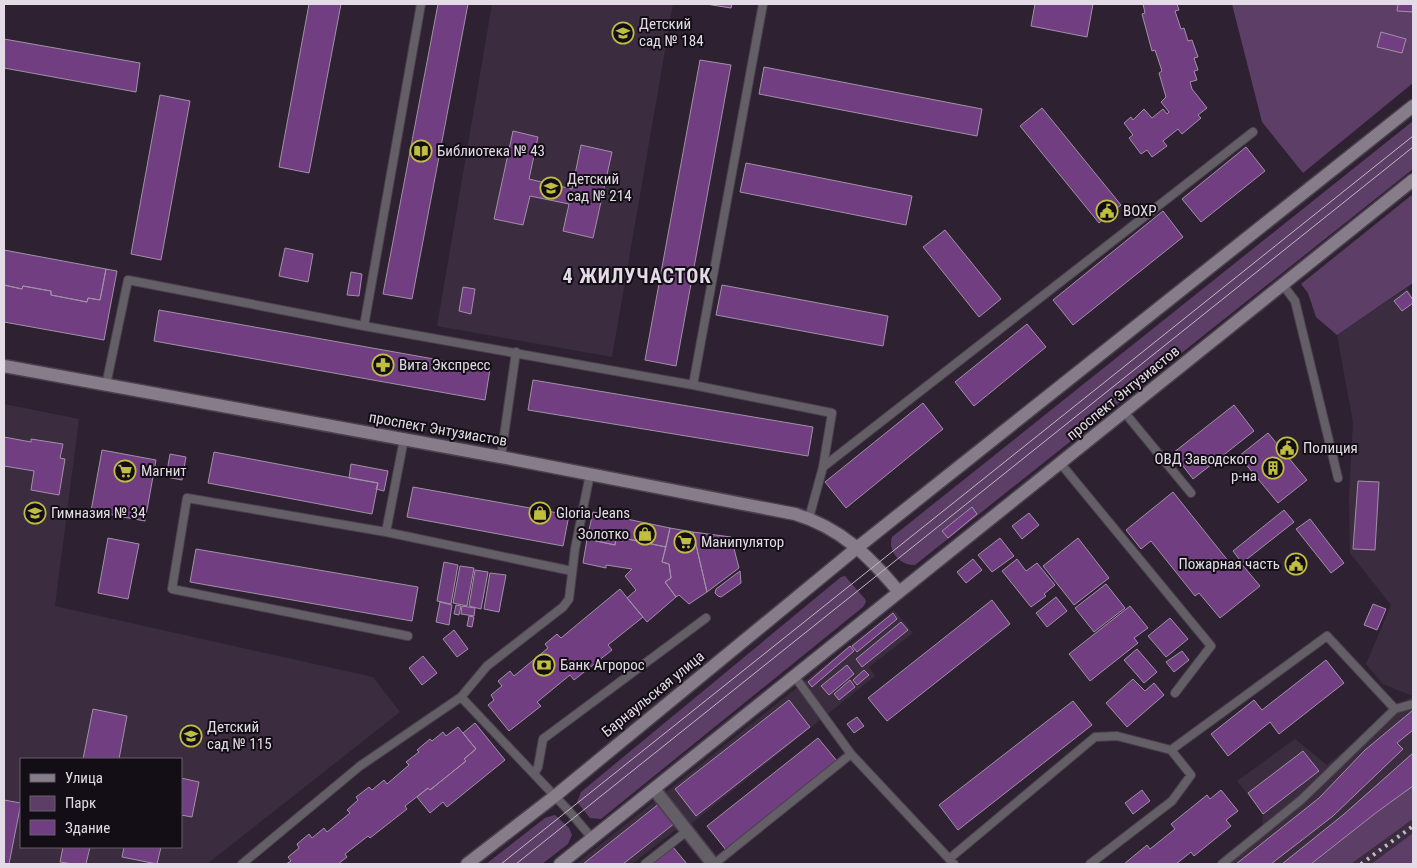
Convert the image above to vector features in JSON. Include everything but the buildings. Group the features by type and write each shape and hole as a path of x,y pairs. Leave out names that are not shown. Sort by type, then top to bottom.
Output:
{"main road":[{"path":"858,547 1413,106"},
{"name":"проспект Энтузиастов","path":"4,366 501,457 767,508 809,518 834,530 858,547 899,592 1125,413 1413,180"},
{"name":"Барнаульская улица","path":"467,864 554,796 858,547"},
{"path":"560,864 899,592"}],"street":[{"path":"654,789 713,864"}],"lane":[{"path":"364,326 421,4"},
{"path":"694,384 762,4"},
{"path":"824,468 1253,132"},
{"path":"106,385 128,280 364,326 694,384 832,413 824,468 809,518"},
{"path":"1283,285 1295,301 1338,478"},
{"path":"501,457 516,352"},
{"path":"1125,413 1191,494"},
{"path":"386,532 404,439"},
{"path":"1061,464 1211,646 1175,693"},
{"path":"242,864 360,766 461,697 487,666 563,607 569,599 572,571 590,474"},
{"path":"408,636 172,588 187,498 386,532 572,571"},
{"path":"534,774 538,767 543,739 706,618"},
{"path":"1170,750 1327,636 1395,709"},
{"path":"795,677 851,754 952,862 1095,737 1117,736 1170,750 1191,775 1172,801 1090,864"},
{"path":"461,697 592,838"},
{"path":"1222,864 1301,800 1395,709 1413,704"},
{"path":"713,864 851,754"},
{"path":"645,864 687,831"}],"shaded area":[{"name":"Детский сад № 214","path":"492,4 673,4 612,357 437,326"},
{"path":"1407,288 1413,297 1413,786 1311,864 1228,864 1262,835 1263,814 1237,781 1295,739 1327,765 1412,696 1383,684 1366,664 1391,605 1350,553 1349,498 1353,422 1337,335"},
{"name":"Детский сад № 115","path":"4,404 79,419 55,606 373,677 400,712 207,864 4,864"},
{"path":"894,610 913,633 869,667 875,676 691,824 688,820 632,864 576,864"},
{"path":"1413,819 1413,833 1371,864 1351,864"}],"green space":[{"path":"1232,4 1413,4 1413,83 1303,173 1262,122"},
{"path":"1413,121 1413,169 915,565 905,563 896,557 891,542 892,537"},
{"path":"1413,194 1413,283 1337,335 1316,317 1308,293 1301,284"},
{"path":"845,576 865,599 866,602 863,607 601,819 590,818 577,802 581,792 841,577"},
{"path":"1413,786 1413,819 1351,864 1311,864 1377,812"},
{"path":"555,815 569,828 572,835 568,844 542,864 486,864 545,818"},
{"path":"1413,833 1413,864 1371,864"}],"tram line":[{"path":"501,864 1413,136"},
{"path":"516,864 1413,147"}],"railway":[{"path":"1361,864 1413,826"}],"place":[{"name":"Детский сад № 184","path":"623,33"},
{"name":"Библиотека № 43","path":"421,151"},
{"name":"Детский сад № 214","path":"551,188"},
{"name":"ВОХР","path":"1107,211"},
{"name":"Вита Экспресс","path":"383,365"},
{"name":"Полиция","path":"1287,448"},
{"name":"ОВД Заводского р-на","path":"1273,468"},
{"name":"Магнит","path":"125,471"},
{"name":"Гимназия № 34","path":"35,513"},
{"name":"Gloria Jeans","path":"540,513"},
{"name":"Золотко","path":"645,534"},
{"name":"Манипулятор","path":"685,542"},
{"name":"Пожарная часть","path":"1296,564"},
{"name":"Банк Агророс","path":"544,665"},
{"name":"Детский сад № 115","path":"191,736"}],"district":[{"name":"4 ЖИЛУЧАСТОК","path":"637,276"}]}
